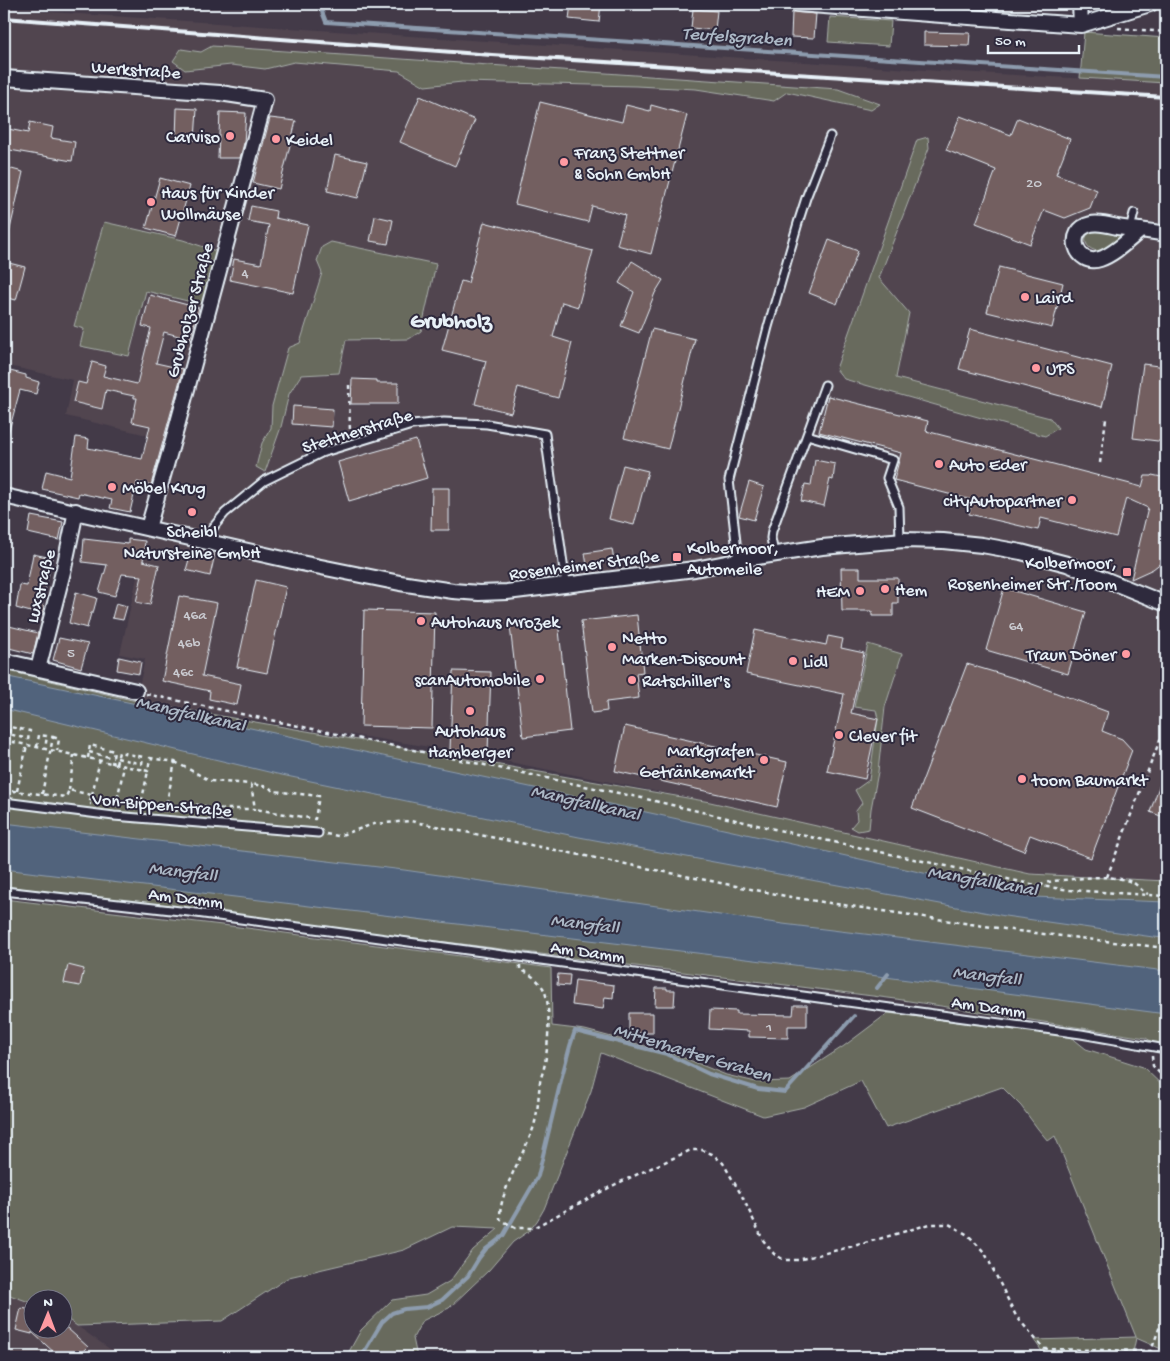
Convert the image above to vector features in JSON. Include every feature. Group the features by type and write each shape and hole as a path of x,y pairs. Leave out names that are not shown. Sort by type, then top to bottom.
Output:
{"street":[{"path":"798,4 1081,25 1150,4"},
{"path":"1080,4 1081,25"},
{"name":"Werkstraße","path":"4,78 220,93 265,100"},
{"name":"Grubholzer Straße","path":"148,528 176,432 265,100"},
{"path":"1135,229 1166,234"},
{"name":"Rosenheimer Straße","path":"4,496 301,564 453,591 479,593 507,592 695,569 738,560 822,547 900,540 943,541 1021,552 1067,564 1166,604"},
{"name":"Luxstraße","path":"38,669 64,568 76,512"},
{"path":"4,661 136,691"}],"lane":[{"path":"738,560 729,480 768,327 798,223 830,136"},
{"path":"1134,213 1135,229"},
{"path":"774,554 771,538 772,531 825,386"},
{"name":"Stettnerstraße","path":"205,541 215,524 225,513 264,481 321,453 412,426 444,422 487,424 545,434 566,585"},
{"path":"807,436 892,460 888,478 894,498 899,506 900,540"},
{"name":"Von-Bippen-Straße","path":"4,802 114,816 318,833"},
{"name":"Am Damm","path":"4,891 189,912 522,957 1081,1034 1166,1049"}],"path":[{"path":"1110,27 1166,32"},
{"path":"349,385 349,444"},
{"path":"1100,463 1106,419"},
{"path":"136,691 632,796 787,832 1040,886 1070,890 1166,896"},
{"path":"1107,876 1166,724"},
{"path":"8,741 9,734 10,728 30,731 28,738 9,734"},
{"path":"37,747 39,735 53,737 59,739 57,752"},
{"path":"44,749 47,736"},
{"path":"19,743 21,737"},
{"path":"42,794 53,737"},
{"path":"4,740 148,771"},
{"path":"17,791 27,745"},
{"path":"88,758 90,745 114,751 115,758"},
{"path":"89,752 142,764"},
{"path":"114,764 118,752 143,757 141,770"},
{"path":"4,790 66,797 69,790 74,755"},
{"path":"98,804 89,804 100,755"},
{"path":"148,811 139,811 150,758 175,762 211,781 251,784 269,787 273,791 319,796 315,819 255,809 223,809 192,804 183,810 156,811"},
{"path":"124,808 116,806 129,761"},
{"path":"165,811 175,762"},
{"path":"251,784 255,809"},
{"path":"69,790 92,795"},
{"path":"318,833 338,836 374,824 410,821 796,898 1018,931 1166,948"},
{"path":"1040,886 1046,883 1107,876 1134,883 1149,895"},
{"path":"522,957 520,968 530,974 543,988 548,1004 548,1032 545,1062 532,1132 514,1170 500,1210 500,1220 505,1224 514,1228 533,1228 616,1184 691,1150 702,1150 712,1154 723,1163 742,1196 762,1240 774,1254 784,1260 798,1260 930,1224 949,1224 968,1235 985,1253 1016,1316 1044,1348 1151,1351 1166,1309"},
{"path":"1153,1047 1153,1066 1166,1080"},
{"path":"1042,1357 1044,1348"}],"shaded area":[{"path":"4,9 941,71 1166,83 1166,881 1030,874 710,802 450,750 136,701 145,659 120,654 148,528 173,441 66,416 73,380 4,365"},
{"path":"4,1293 22,1299 22,1338 72,1338 72,1322 121,1357 4,1357"}],"green space":[{"path":"830,17 891,21 889,46 828,42"},
{"path":"1084,32 1166,38 1166,83 1080,78"},
{"path":"212,46 838,89 880,104 871,110 787,92 774,101 696,89 636,86 462,82 425,86 399,71 294,62 265,69 231,65 185,70 173,61 181,49 201,52"},
{"path":"928,137 929,148 879,278 909,313 896,378 1050,418 1058,428 1045,436 844,379 836,369 917,140"},
{"path":"104,222 183,240 219,252 204,305 146,291 129,356 80,346 84,329 74,326"},
{"path":"1096,230 1118,234 1120,239 1106,249 1094,250 1090,248 1086,240 1090,233"},
{"path":"331,242 436,264 421,331 409,339 346,340 339,373 301,375 289,394 281,427 265,472 256,467 262,443 271,428 272,406 288,348 300,343 322,273 317,261 322,247"},
{"path":"868,644 902,654 885,707 878,772 869,829 858,831 851,827 857,820 856,811 862,803 855,790 869,780 878,719 876,710 854,707"},
{"path":"4,670 136,701 710,802 1030,874 1166,881 1166,1051 1146,1038 896,999 4,886"},
{"path":"4,899 247,928 551,968 552,1026 585,1030 672,1053 726,1075 756,1082 790,1081 844,1046 888,1013 1070,1036 1086,1049 1143,1067 1166,1089 1166,1351 1136,1338 1132,1357 1046,1357 1034,1340 1136,1337 1055,1136 1048,1141 1021,1106 1002,1087 886,1128 861,1081 804,1107 763,1116 601,1053 591,1091 544,1209 537,1221 529,1231 513,1242 489,1270 449,1308 422,1321 413,1338 417,1357 346,1357 361,1330 392,1300 426,1295 450,1281 473,1250 498,1229 452,1227 404,1250 289,1277 222,1321 77,1326 72,1322 72,1288 22,1288 22,1299 4,1293"}],"water":[{"name":"Mangfallkanal","path":"4,676 582,798 1033,897 1166,902 1166,938 1005,916 579,837 277,774 4,709"},
{"name":"Mangfall","path":"4,823 404,870 783,924 1166,971 1166,1014 779,963 4,869"}],"building":[{"path":"571,4 601,4 599,22 569,19"},
{"path":"693,9 717,11 715,30 691,28"},
{"path":"792,12 816,14 814,38 791,37"},
{"path":"924,32 970,33 969,46 924,45"},
{"path":"420,96 475,120 455,166 400,142"},
{"path":"540,102 622,122 626,105 650,111 651,105 687,115 651,254 617,245 625,215 592,206 588,222 515,204"},
{"path":"177,108 197,109 195,140 176,139"},
{"path":"220,112 246,113 244,143 240,158 218,158"},
{"path":"960,116 1011,135 1018,118 1070,139 1056,174 1097,190 1090,208 1065,218 1044,210 1030,244 976,223 996,170 946,150"},
{"path":"270,118 296,121 279,189 253,183"},
{"path":"30,122 53,127 51,138 75,142 72,161 4,149 8,129 28,133"},
{"path":"335,155 367,162 358,198 327,191"},
{"path":"4,167 23,172 8,238 4,237"},
{"path":"160,178 190,186 176,236 146,228"},
{"path":"251,206 276,211 275,218 308,225 293,293 230,280 234,259 261,264 269,225 248,221"},
{"path":"375,216 393,220 388,244 370,241"},
{"path":"484,222 593,251 578,307 562,302 553,337 572,343 558,398 518,387 511,413 475,404 486,361 442,350 461,281 468,283"},
{"path":"829,240 858,251 837,304 809,293"},
{"path":"632,261 663,280 655,293 639,333 621,326 634,292 619,283"},
{"path":"5,262 25,267 16,300 4,297"},
{"name":"Laird","path":"999,267 1063,283 1052,328 987,312"},
{"path":"150,295 199,308 190,339 164,332 156,363 183,369 151,485 137,482 130,512 110,508 112,500 79,493 78,497 42,489 46,471 70,477 76,437 89,439 88,448 142,459 150,426 132,422 137,398 106,390 102,409 73,402 78,382 86,384 92,362 106,366 103,376 137,384 151,328 142,326"},
{"path":"652,329 695,339 668,449 624,438"},
{"name":"UPS","path":"970,329 1112,366 1102,407 959,369"},
{"path":"1143,364 1166,367 1166,442 1133,438"},
{"path":"6,370 26,375 26,378 39,382 36,394 20,390 7,438 4,438 4,377"},
{"path":"352,379 377,380 377,383 398,383 398,404 351,404"},
{"path":"828,396 928,421 926,431 1142,487 1145,476 1152,475 1166,478 1166,559 1153,569 1131,579 1148,508 1126,498 1116,537 1041,518 1038,530 969,514 972,500 894,480 901,453 819,432"},
{"path":"293,406 333,409 332,427 292,424"},
{"path":"416,440 427,478 349,501 338,462"},
{"path":"815,460 835,464 833,480 830,479 824,506 801,501 805,484 811,485"},
{"path":"623,465 648,471 634,525 609,519"},
{"path":"749,482 764,487 754,520 739,516"},
{"path":"432,488 449,488 449,530 431,530"},
{"path":"31,516 63,522 59,540 28,533"},
{"path":"84,539 128,544 128,539 145,541 143,561 159,565 150,605 136,602 142,576 122,574 115,596 99,592 107,565 82,562"},
{"path":"192,549 215,554 210,576 186,570"},
{"path":"612,549 614,561 587,565 585,553"},
{"path":"33,554 52,558 42,604 44,606 42,615 16,608 20,585 27,586"},
{"path":"841,568 860,568 860,578 898,578 898,603 893,603 893,616 872,616 872,611 842,611"},
{"path":"256,580 286,587 267,673 237,667"},
{"path":"1004,588 1086,612 1068,674 986,650"},
{"path":"76,592 97,598 87,628 69,623"},
{"path":"179,596 217,603 202,676 241,684 237,705 209,699 210,691 162,681"},
{"path":"116,603 127,606 123,620 112,618"},
{"path":"364,610 435,612 432,728 361,726"},
{"name":"Netto Marken-Discount","path":"637,615 643,672 636,673 639,698 606,702 607,711 592,713 581,621"},
{"name":"scanAutomobile","path":"558,621 570,731 523,737 510,626"},
{"path":"9,626 38,633 33,654 5,647"},
{"path":"755,630 826,645 828,636 843,639 841,648 864,653 851,713 878,719 865,779 827,771 844,694 746,674"},
{"path":"59,638 88,644 81,668 53,660"},
{"path":"119,657 141,662 139,674 117,670"},
{"name":"toom Baumarkt","path":"967,664 1024,681 1108,712 1102,731 1122,739 1132,750 1091,858 1030,835 1024,851 912,808"},
{"name":"Autohaus Hamberger","path":"453,671 491,672 488,751 450,750"},
{"path":"625,726 787,762 777,807 615,771"},
{"path":"1166,770 1166,818 1150,812"},
{"path":"68,965 84,969 80,986 64,983"},
{"path":"558,974 570,975 569,986 557,985"},
{"path":"575,980 614,985 613,998 605,997 603,1009 572,1005"},
{"path":"656,988 675,990 674,1006 655,1006"},
{"path":"794,1005 807,1005 807,1026 788,1026 788,1038 749,1037 749,1031 709,1029 710,1010 737,1011 737,1014 793,1015"},
{"path":"629,1013 653,1013 653,1033 629,1033"},
{"path":"21,1308 22,1308 22,1332 16,1330"},
{"path":"72,1333 88,1347 78,1357 59,1357 38,1338 72,1338"}],"waterway":[{"name":"Teufelsgraben","path":"319,4 326,22 1166,77"},
{"path":"877,988 888,974"},
{"name":"Mitterharter Graben","path":"361,1357 382,1322 392,1313 404,1309 427,1307 442,1300 468,1276 486,1249 503,1236 538,1176 575,1031 667,1054 709,1074 758,1089 785,1092 854,1016"}],"railway":[{"path":"4,18 492,55 1166,97"}],"place":[{"name":"Carviso","path":"230,136"},
{"name":"Keidel","path":"276,139"},
{"name":"Franz Stettner & Sohn GmbH","path":"564,162"},
{"name":"Haus für Kinder Wollmäuse","path":"151,202"},
{"name":"Laird","path":"1025,297"},
{"name":"UPS","path":"1036,368"},
{"name":"Auto Eder","path":"939,464"},
{"name":"Möbel Krug","path":"112,487"},
{"name":"cityAutopartner","path":"1072,500"},
{"name":"Scheibl Natursteine GmbH","path":"192,512"},
{"name":"Kolbermoor, Automeile","path":"677,557"},
{"name":"Kolbermoor, Rosenheimer Str./Toom","path":"1127,572"},
{"name":"Hem","path":"885,589"},
{"name":"HEM","path":"860,591"},
{"name":"Autohaus Mrozek","path":"421,621"},
{"name":"Netto Marken-Discount","path":"612,647"},
{"name":"Traun Döner","path":"1126,654"},
{"name":"Lidl","path":"793,661"},
{"name":"scanAutomobile","path":"540,679"},
{"name":"Ratschiller's","path":"632,680"},
{"name":"Autohaus Hamberger","path":"470,711"},
{"name":"Clever fit","path":"839,735"},
{"name":"Markgrafen Getränkemarkt","path":"764,760"},
{"name":"toom Baumarkt","path":"1022,779"}],"district":[{"name":"Grubholz","path":"451,319"}]}
